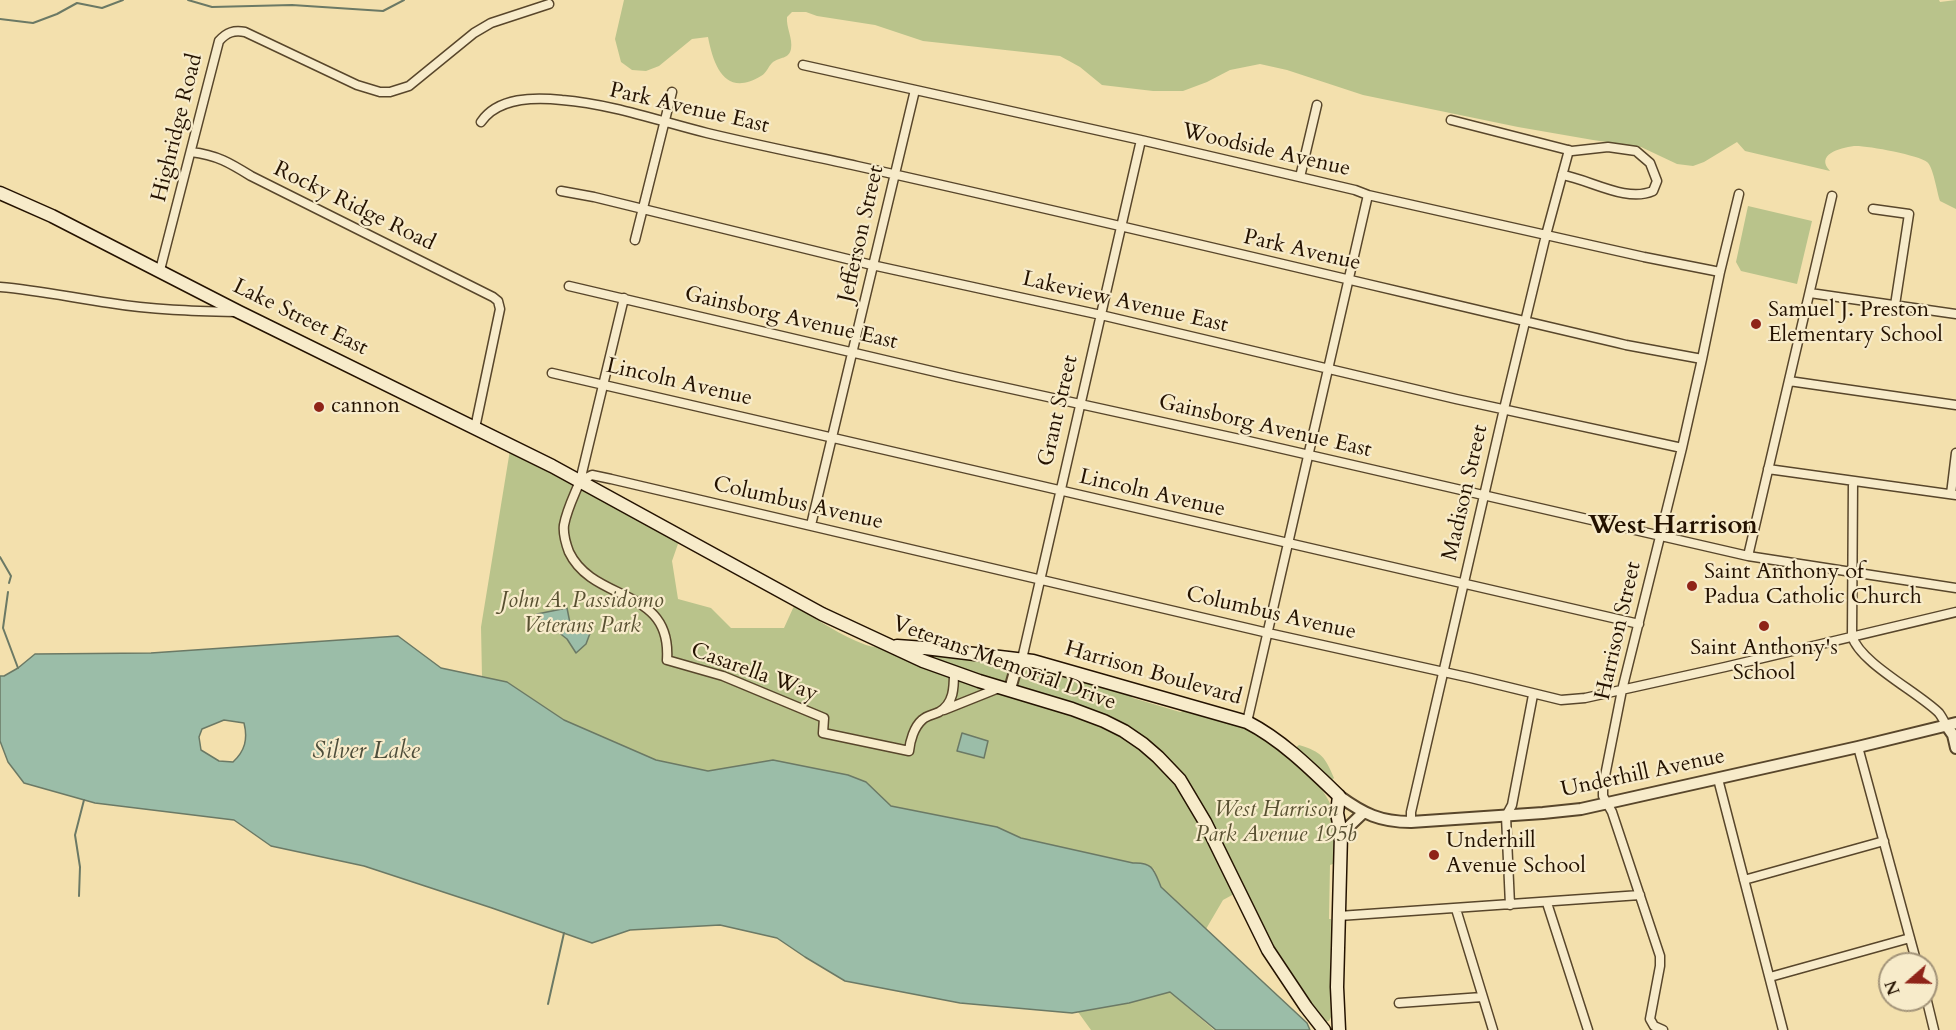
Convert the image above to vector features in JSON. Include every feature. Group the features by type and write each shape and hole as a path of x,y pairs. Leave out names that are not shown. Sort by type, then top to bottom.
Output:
{"main road":[{"name":"Lake Street East","path":"0,193 52,216 239,312 580,481"},
{"name":"Veterans Memorial Drive","path":"580,481 822,614 923,661 1104,721 1143,744 1170,768 1193,800 1268,950 1324,1030"},
{"name":"Harrison Boulevard","path":"892,646 1033,661 1247,723 1265,731 1340,796"},
{"path":"1339,1030 1337,987 1341,834 1337,813 1340,796"}],"street":[{"name":"Highridge Road","path":"160,270 219,41 225,34 237,30 245,32 357,85 380,92 390,92 409,86 474,33 491,23 549,4"},
{"name":"Woodside Avenue","path":"803,65 1141,140 1368,195 1720,272"},
{"name":"Jefferson Street","path":"811,525 915,90"},
{"path":"635,240 672,92"},
{"name":"Park Avenue East","path":"481,122 489,112 501,104 547,99 575,101 894,174"},
{"path":"1300,177 1317,105"},
{"path":"1451,120 1569,150 1608,147 1636,151 1650,163 1657,181 1653,191 1643,195 1629,195 1577,177 1562,175"},
{"name":"Grant Street","path":"1005,688 1022,659 1141,140"},
{"name":"Madison Street","path":"1411,822 1411,812 1504,409 1569,150"},
{"name":"Rocky Ridge Road","path":"191,152 211,154 233,164 251,176 498,301 500,309 475,428"},
{"name":"Park Avenue","path":"894,174 1626,345 1702,359"},
{"name":"Lakeview Avenue East","path":"561,191 873,265 1682,448"},
{"path":"1247,723 1368,195"},
{"name":"Harrison Street","path":"1663,1030 1654,1026 1650,1018 1660,961 1612,812 1603,796 1603,786 1622,690 1682,448 1739,195"},
{"path":"1748,556 1832,196"},
{"path":"1873,209 1909,214 1895,305"},
{"path":"0,286 136,307 239,312"},
{"name":"Gainsborg Avenue East","path":"569,286 957,377 1748,556 1956,588"},
{"path":"1810,293 1956,314"},
{"name":"Casarella Way","path":"624,298 580,481 567,510 564,528 567,546 575,563 586,574 645,606 656,616 665,631 668,647 667,660 723,676 824,718 823,733 909,752 917,725 929,715 941,711"},
{"name":"Lincoln Avenue","path":"552,373 1639,624"},
{"path":"1789,381 1956,405"},
{"path":"1768,469 1954,494 1956,453"},
{"name":"Columbus Avenue","path":"580,481 592,475 1570,701 1956,612"},
{"path":"1853,481 1852,636 1854,644 1951,724 1956,748"},
{"path":"941,711 953,694 954,672"},
{"path":"941,711 1005,688"},
{"path":"1510,905 1506,816 1512,805 1533,694"},
{"name":"Underhill Avenue","path":"1340,796 1363,813 1389,821 1411,822 1566,812 1951,724"},
{"path":"1858,747 1914,952"},
{"path":"1718,779 1783,1030"},
{"path":"1341,834 1363,813"},
{"path":"1744,879 1884,842"},
{"path":"1339,916 1640,895"},
{"path":"1547,903 1588,1030"},
{"path":"1455,909 1492,1030"},
{"path":"1770,977 1910,938"},
{"path":"1400,1003 1482,997"},
{"path":"1930,1012 1934,1030"}],"green space":[{"path":"624,0 1939,0 1940,2 1956,0 1956,209 1940,201 1933,174 1927,162 1914,156 1880,149 1860,146 1842,148 1827,157 1825,161 1830,171 1745,151 1737,142 1704,162 1693,166 1677,164 1641,147 1518,127 1363,95 1287,70 1260,64 1230,70 1183,91 1153,91 1102,85 1080,67 1060,56 923,41 875,25 817,16 806,12 792,12 787,17 791,45 788,55 773,62 763,75 749,82 730,81 724,76 714,59 708,37 692,39 659,66 646,71 632,70 621,62 615,39"},
{"path":"1748,206 1812,221 1797,284 1741,271 1736,262"},
{"name":"John A. Passidomo Veterans Park","path":"510,450 679,541 672,561 678,599 711,608 731,628 784,628 794,606 847,637 884,649 924,668 1053,707 1113,732 1139,748 1173,781 1193,811 1234,894 1223,900 1206,929 1161,887 1154,869 1144,863 1133,863 1021,838 997,827 891,806 866,782 773,760 708,771 656,760 564,720 507,682 482,677 481,627"},
{"path":"923,653 1012,664 1008,678 1003,683 968,673"},
{"name":"West Harrison Park Avenue 195b","path":"1028,665 1126,692 1133,698 1180,712 1186,710 1250,729 1261,735 1314,780 1329,802 1334,825 1333,864 1330,865 1331,1017 1329,1021 1323,1022 1275,954 1221,843 1151,745 1020,688 1017,681 1021,670"},
{"path":"1299,745 1322,756 1334,778 1331,781 1296,750 1295,748"},
{"path":"1170,992 1214,1030 1091,1030 1078,1012"}],"water":[{"path":"567,608 570,623 575,627 592,628 586,644 576,653 567,639 553,628 541,631 537,614"},
{"name":"Silver Lake","path":"398,636 441,668 507,682 564,720 656,760 708,771 773,760 848,775 866,782 891,806 997,827 1021,838 1145,864 1152,868 1161,887 1307,1023 1310,1030 1216,1030 1170,992 1129,1003 1072,1013 960,1003 845,981 777,938 720,925 630,930 592,943 364,866 271,846 234,820 95,803 24,783 8,762 0,741 0,676 18,668 35,654 151,653","holes":["224,720 244,723 246,734 244,744 240,754 233,762 219,761 201,750 199,737 202,729"]},
{"path":"962,733 988,741 984,758 957,751"}],"waterway":[{"path":"0,19 33,23 77,3 102,8 123,0"},
{"path":"188,0 212,7 292,5 383,11 404,0"},
{"path":"0,557 11,576 9,583"},
{"path":"8,592 3,628 18,668"},
{"path":"79,896 80,867 75,835 84,800"},
{"path":"548,1004 564,933"}],"place":[{"name":"Samuel J. Preston Elementary School","path":"1756,324"},
{"name":"cannon","path":"319,407"},
{"name":"Saint Anthony of Padua Catholic Church","path":"1692,586"},
{"name":"Saint Anthony's School","path":"1764,626"},
{"name":"Underhill Avenue School","path":"1434,855"}],"district":[{"name":"West Harrison","path":"1673,527"}]}
